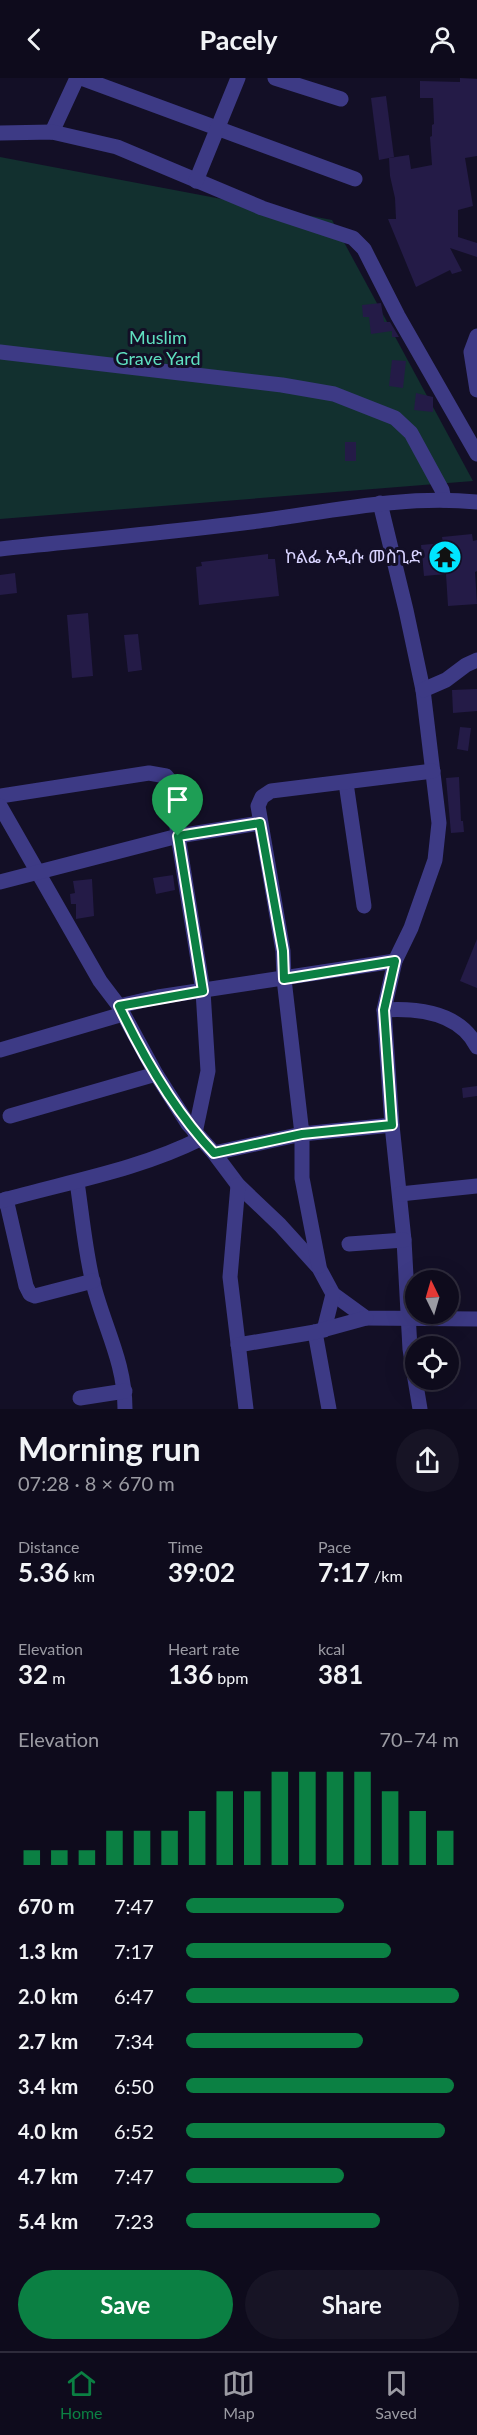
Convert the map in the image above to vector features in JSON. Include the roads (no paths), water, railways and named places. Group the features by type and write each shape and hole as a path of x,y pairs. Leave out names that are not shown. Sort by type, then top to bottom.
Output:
{"street":[{"path":"52,132 79,78 355,179"},
{"path":"196,181 238,78"},
{"path":"275,78 341,99"},
{"path":"0,133 52,132 117,147 262,208 353,238 359,243 477,454"},
{"path":"477,336 471,352 477,390"},
{"path":"0,352 282,385 334,394 395,418 411,433 437,480 444,500"},
{"path":"0,549 249,522 380,503 444,500 477,502"},
{"path":"380,503 423,690 440,823 437,848 411,928 395,961 384,1010 406,1270"},
{"path":"423,690 446,680 477,660"},
{"path":"319,1269 302,1178 302,1134 284,979 283,951 258,806 266,793 433,771"},
{"path":"0,796 149,773 161,773 172,783 178,836 203,991 208,1071 198,1136"},
{"path":"346,783 364,906"},
{"path":"0,806 100,981 121,1010 156,1074 198,1136 238,1185 280,1225 319,1269 333,1294 366,1318"},
{"path":"0,882 178,836 260,823"},
{"path":"0,1050 121,1010 203,991 395,961"},
{"path":"384,1010 417,1011 448,1019 466,1030 477,1047"},
{"path":"10,1116 156,1074"},
{"path":"214,1153 302,1134 392,1125"},
{"path":"93,1281 35,1296 30,1294 3,1200 77,1182 172,1151 198,1136"},
{"path":"77,1182 93,1281 102,1314 115,1346 125,1391 125,1409"},
{"path":"238,1185 230,1277 246,1409"},
{"path":"400,1194 477,1186"},
{"path":"349,1244 404,1240"},
{"path":"329,1409 319,1331 333,1294"},
{"path":"238,1345 319,1331 366,1318 405,1320"},
{"path":"459,1319 477,1319"},
{"path":"408,1324 420,1409"},
{"path":"80,1398 125,1391"}],"place":[{"name":"ኮልፌ አዲሱ መስጊድ","path":"445,557"}],"park label":[{"name":"Muslim Grave Yard","path":"158,348"}]}
